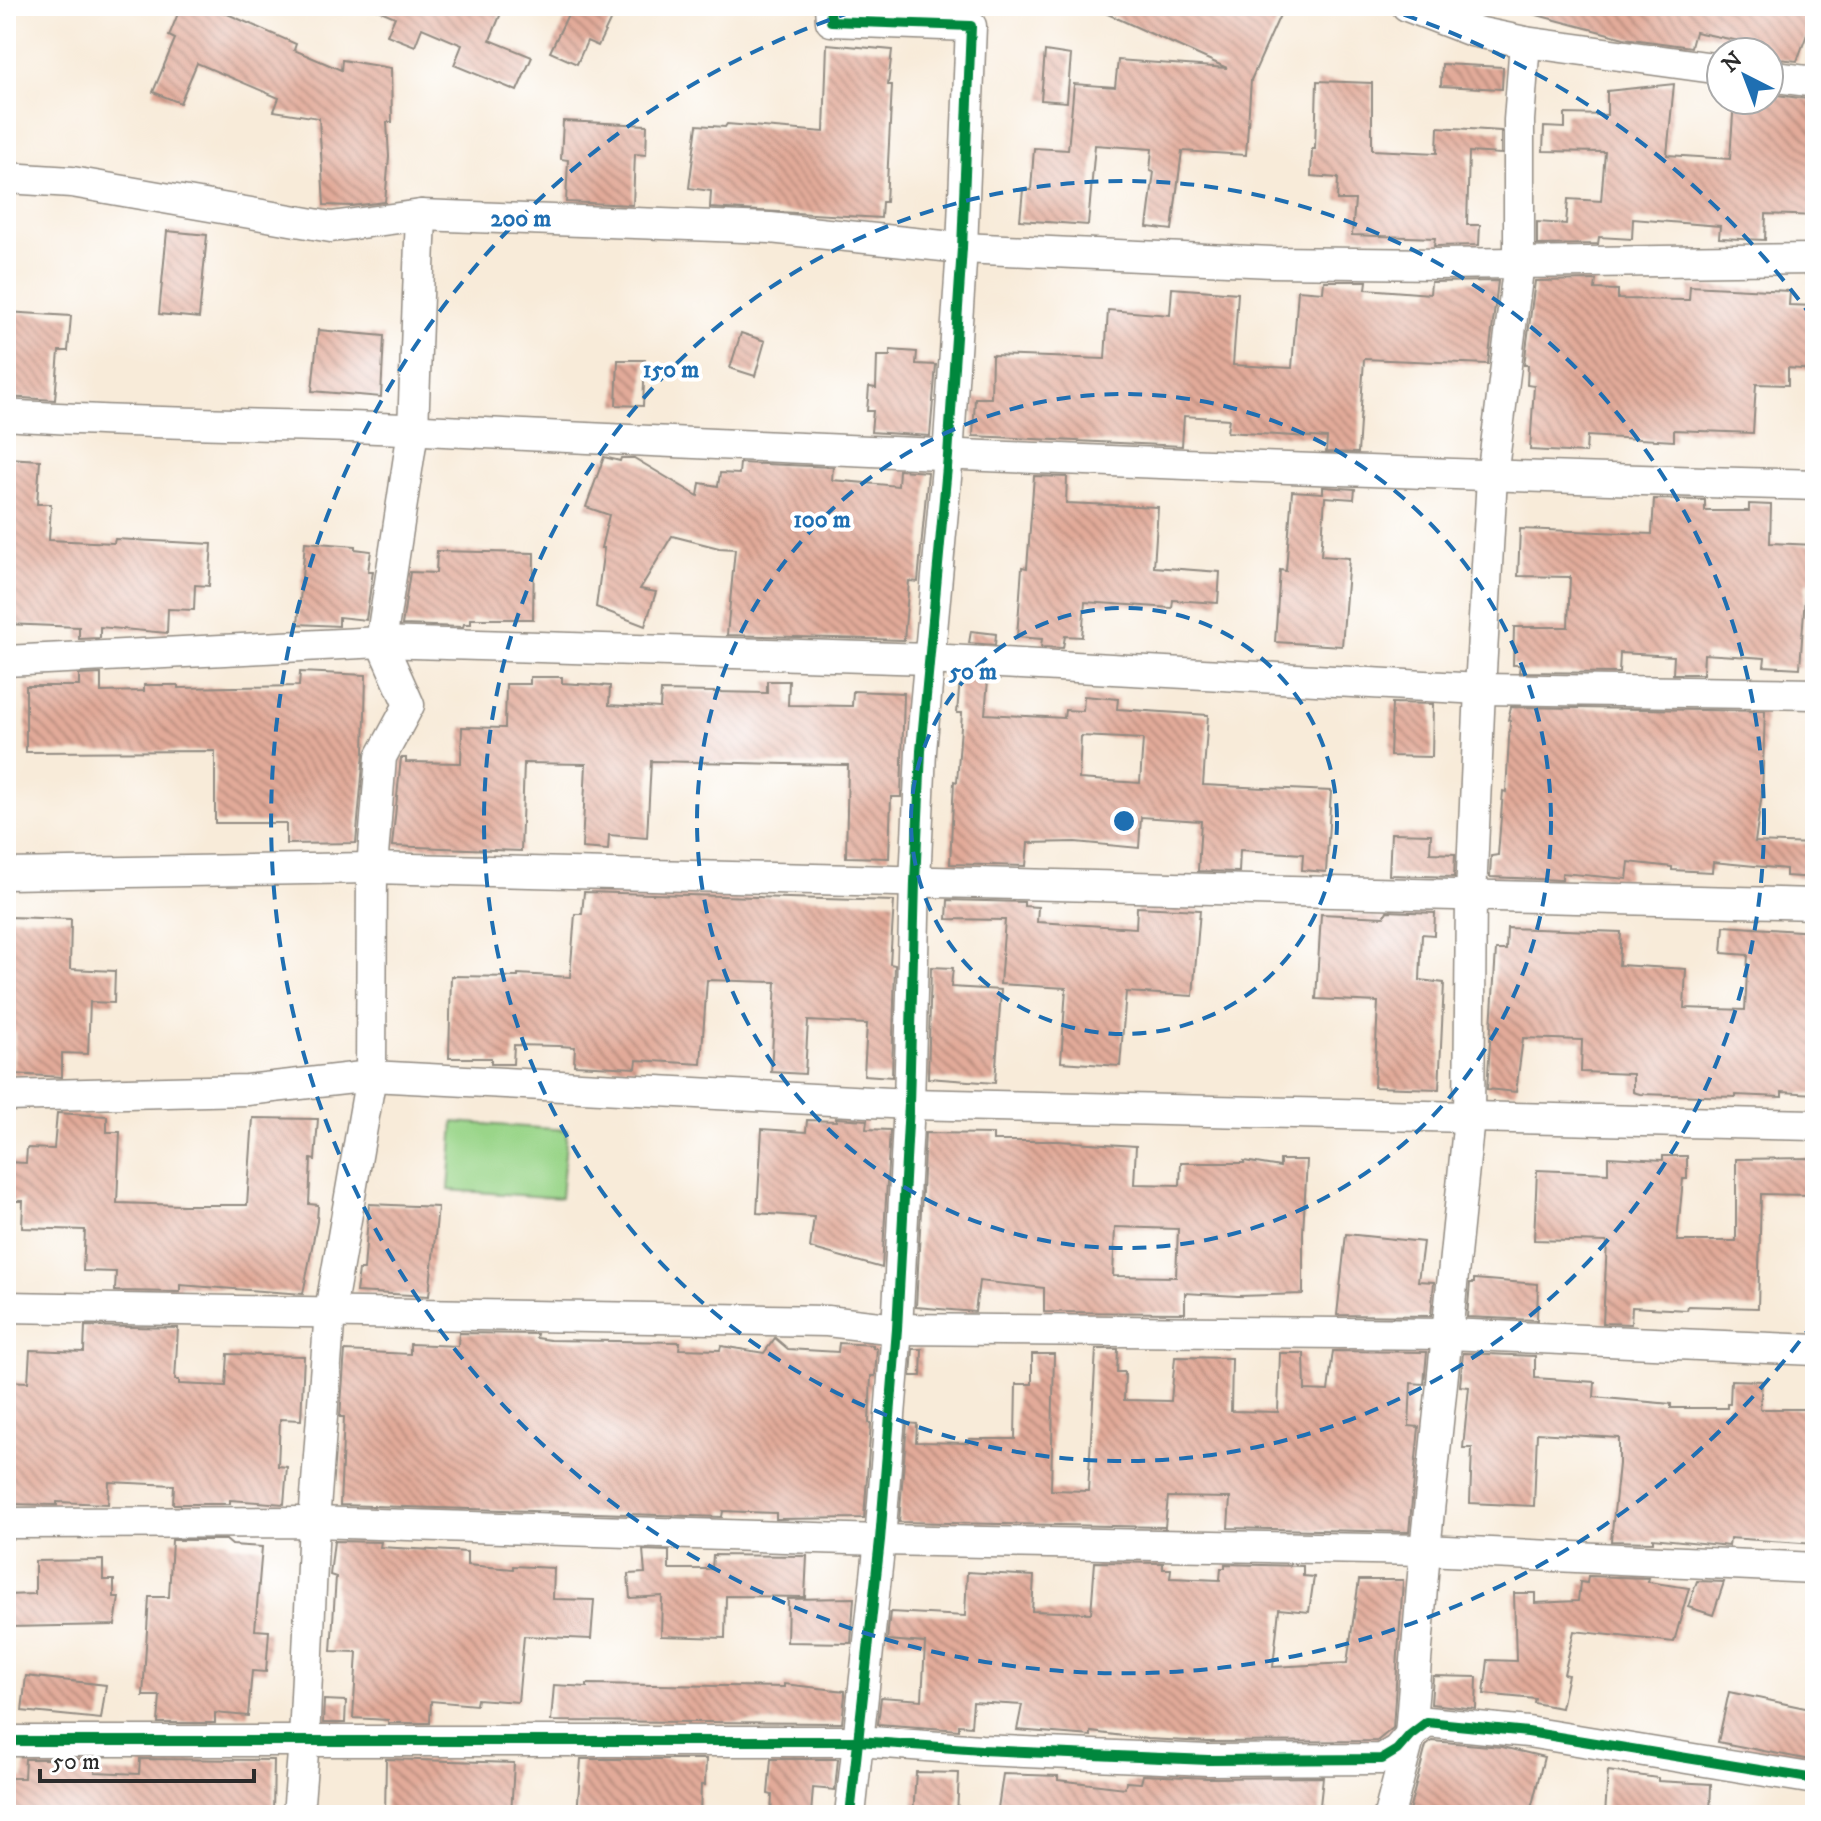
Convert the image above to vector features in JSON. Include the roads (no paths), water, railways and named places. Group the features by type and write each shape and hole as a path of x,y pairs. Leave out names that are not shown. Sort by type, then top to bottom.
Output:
{"street":[{"path":"830,6 831,21 971,26 962,248 948,456 928,659 915,882 909,1104 897,1329 880,1540 850,1815"},
{"path":"1407,6 1472,31 1525,42 1705,67"},
{"path":"1389,1815 1410,1735 1425,1550 1469,1118 1471,895 1480,689 1492,477 1519,262 1519,120 1525,42"},
{"path":"1785,78 1815,82"},
{"path":"6,178 72,182 331,227 421,215 770,228 962,248 1272,262 1439,264 1815,259"},
{"path":"298,1815 314,1522 330,1311 371,1076 372,868 381,757 409,705 381,642 413,430 421,215"},
{"path":"6,415 413,430 948,456 1492,477 1815,485"},
{"path":"6,661 381,642 928,659 1480,689 1815,694"},
{"path":"6,874 372,868 1815,904"},
{"path":"6,1096 247,1090 371,1076 909,1104 1815,1125"},
{"path":"6,1307 827,1321 897,1329 1448,1334 1815,1350"},
{"path":"6,1523 314,1522 880,1540 1425,1550 1815,1568"},
{"path":"6,1741 858,1741 1208,1760 1337,1761 1382,1759 1397,1750 1427,1722 1513,1731 1815,1779"}]}
